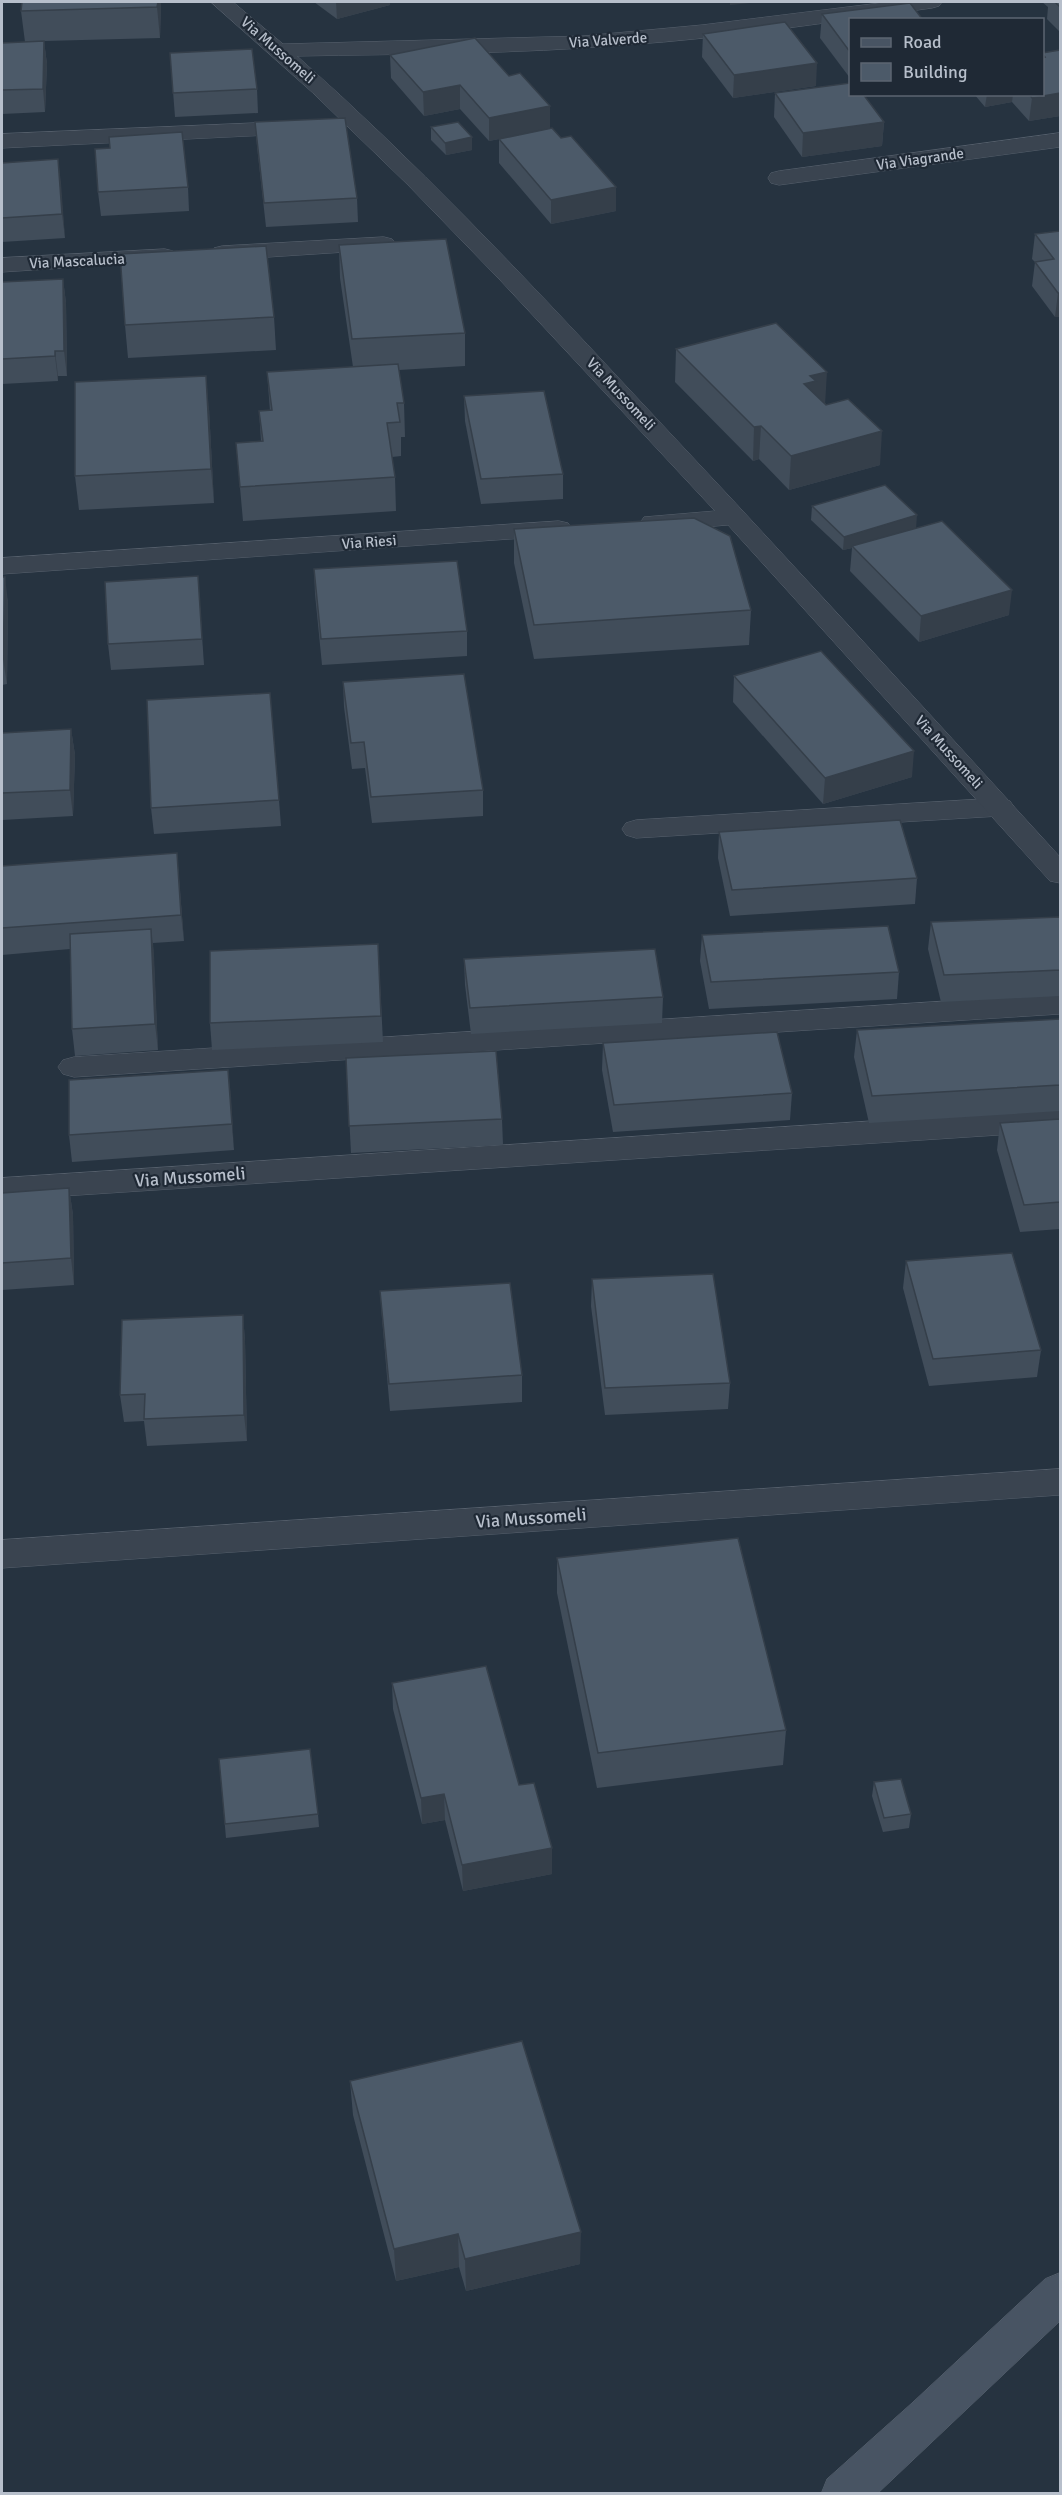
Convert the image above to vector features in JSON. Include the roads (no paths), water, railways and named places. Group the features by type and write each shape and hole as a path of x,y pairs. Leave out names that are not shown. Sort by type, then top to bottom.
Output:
{"street":[{"name":"Via Mussomeli","path":"221,2 281,50 341,127 475,239 736,517 1060,874"},
{"name":"Via Valverde","path":"281,50 515,45 615,40 699,32 932,2"},
{"path":"2,141 341,127"},
{"name":"Via Viagrande","path":"779,178 1060,140"},
{"path":"440,241 475,239"},
{"name":"Via Mascalucia","path":"2,265 404,243"},
{"path":"629,524 736,517"},
{"name":"Via Riesi","path":"2,566 582,528"},
{"name":"Via Mussomeli","path":"636,829 1000,807"},
{"path":"74,1067 1060,1004"},
{"name":"Via Mussomeli","path":"2,1189 1060,1120"},
{"name":"Via Mussomeli","path":"2,1554 1060,1482"},
{"path":"843,2493 928,2418 1060,2293"}]}
